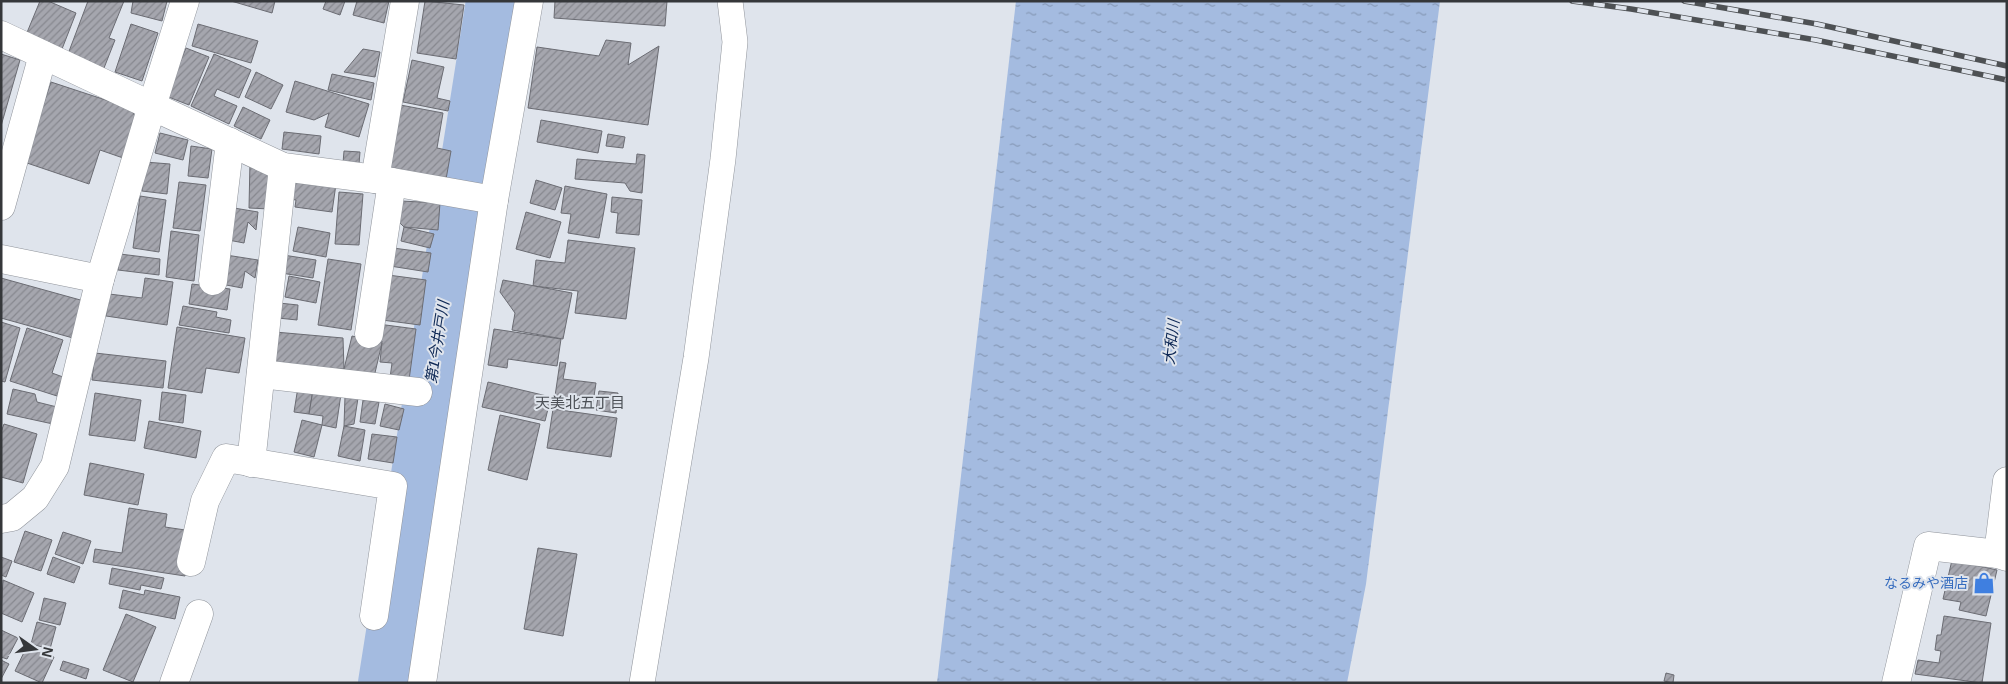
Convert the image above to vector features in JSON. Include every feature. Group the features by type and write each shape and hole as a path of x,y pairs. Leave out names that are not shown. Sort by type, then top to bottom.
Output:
{"street":[{"path":"1,519 12,517 35,498 55,466 100,279 185,1"},
{"path":"369,334 404,1"},
{"path":"422,683 485,199 529,1"},
{"path":"642,683 674,480 696,358 724,159 735,42 730,1"},
{"path":"1,35 283,167 384,180 485,199"},
{"path":"1,206 43,55"},
{"path":"213,281 230,142"},
{"path":"251,463 283,167"},
{"path":"1,259 100,279"},
{"path":"261,374 418,392"},
{"path":"191,562 205,501 226,458 393,486 374,616"},
{"path":"1896,683 1928,546 2003,556 2007,481"},
{"path":"174,683 199,614"}],"water":[{"name":"大和川","path":"1016,1 1440,1 1366,584 1347,683 937,683"}],"building":[{"path":"40,1 48,1 76,13 62,49 26,35"},
{"path":"88,1 124,1 109,38 115,40 104,68 68,54"},
{"path":"133,1 167,1 162,21 131,13"},
{"path":"231,1 275,1 272,13"},
{"path":"326,1 345,1 340,15 323,9"},
{"path":"357,1 389,1 384,23 353,15"},
{"path":"425,1 464,5 456,59 417,53"},
{"path":"555,1 667,1 665,26 554,18"},
{"path":"131,24 158,33 142,81 115,72"},
{"path":"198,24 258,41 251,63 192,46"},
{"path":"606,40 631,43 628,65 659,46 648,125 528,108 537,47 599,56"},
{"path":"186,48 209,57 189,105 166,96"},
{"path":"363,49 380,52 375,77 344,72"},
{"path":"1,54 20,60 1,126"},
{"path":"214,54 251,70 239,98 217,89 214,96 237,106 229,124 191,106"},
{"path":"412,60 444,67 437,98 450,101 448,111 403,102"},
{"path":"256,72 283,85 271,109 245,97"},
{"path":"332,74 374,83 371,100 328,90"},
{"path":"295,81 369,104 359,137 325,127 329,113 314,120 286,112"},
{"path":"51,82 130,108 138,121 126,159 100,150 89,184 24,162"},
{"path":"395,104 443,113 437,148 451,151 445,185 390,175"},
{"path":"243,107 270,120 261,139 234,126"},
{"path":"541,120 602,131 598,153 537,142"},
{"path":"284,132 321,136 319,154 282,149"},
{"path":"160,133 188,140 183,160 155,153"},
{"path":"608,134 625,137 623,148 606,146"},
{"path":"191,146 212,149 208,178 188,176"},
{"path":"344,151 360,152 359,164 343,163"},
{"path":"637,154 645,155 642,193 630,191 625,183 575,179 577,159 636,164"},
{"path":"250,161 270,176 269,209 249,208"},
{"path":"145,162 170,164 167,194 142,191"},
{"path":"291,177 336,184 332,212 295,207 296,200 288,199"},
{"path":"536,180 562,188 555,210 530,203"},
{"path":"179,182 206,185 200,231 173,228"},
{"path":"565,186 607,194 599,238 568,233 571,214 561,213"},
{"path":"339,192 363,194 359,245 335,244"},
{"path":"140,196 166,200 159,252 133,248"},
{"path":"612,197 642,200 639,235 616,233 618,213 611,212"},
{"path":"401,201 440,203 438,230 404,227 399,222"},
{"path":"228,207 258,212 256,230 248,222 244,243 223,239"},
{"path":"526,212 561,222 550,258 516,249"},
{"path":"298,227 330,233 326,257 293,251"},
{"path":"404,227 434,234 430,248 401,241"},
{"path":"171,231 199,235 194,281 166,277"},
{"path":"568,240 635,248 626,319 575,313 578,291 533,286 536,260 565,263"},
{"path":"393,248 431,253 428,272 390,266"},
{"path":"120,254 160,259 159,275 118,270"},
{"path":"226,255 258,260 255,278 245,271 242,288 221,284"},
{"path":"283,255 316,260 313,278 281,273"},
{"path":"328,259 361,264 351,330 318,325"},
{"path":"388,275 426,280 420,325 382,320"},
{"path":"289,276 320,282 316,303 285,297"},
{"path":"1,278 84,301 73,338 1,318"},
{"path":"145,278 173,282 167,325 106,316 109,294 142,298"},
{"path":"503,280 572,293 563,339 512,330 515,313 500,292"},
{"path":"192,284 230,289 227,310 189,304"},
{"path":"279,303 298,305 297,320 278,318"},
{"path":"183,306 217,312 216,317 231,320 229,333 179,325"},
{"path":"1,322 20,328 5,382 1,381"},
{"path":"378,324 416,329 409,380 390,378 392,363 380,362 382,341 376,341"},
{"path":"177,327 245,338 239,373 206,368 202,393 168,388"},
{"path":"27,328 63,340 52,373 63,377 57,396 10,381"},
{"path":"494,329 561,339 557,366 508,359 507,368 488,365"},
{"path":"275,332 343,338 344,369 272,365"},
{"path":"352,336 382,343 374,377 344,369"},
{"path":"95,353 166,361 163,388 92,380"},
{"path":"560,362 566,363 563,379 596,383 592,409 554,403"},
{"path":"488,382 551,397 545,421 482,407"},
{"path":"298,387 313,390 309,414 294,412"},
{"path":"13,389 35,394 37,402 57,407 53,424 7,414"},
{"path":"313,390 341,394 336,428 322,425 323,416 309,414"},
{"path":"599,391 618,393 616,413 596,410"},
{"path":"162,392 186,395 183,423 159,420"},
{"path":"95,393 141,400 135,441 89,435"},
{"path":"345,396 358,398 354,424 344,426"},
{"path":"363,400 379,402 375,424 360,422"},
{"path":"385,404 404,409 399,430 380,426"},
{"path":"553,409 617,418 611,457 547,448"},
{"path":"500,415 540,424 527,480 488,470"},
{"path":"302,420 322,425 314,457 294,452"},
{"path":"149,421 201,431 196,458 144,448"},
{"path":"4,424 37,434 23,483 1,477 1,432"},
{"path":"344,426 365,430 360,461 338,456"},
{"path":"372,434 397,437 393,463 368,459"},
{"path":"90,463 144,474 138,505 84,495"},
{"path":"129,508 167,514 165,527 192,531 185,576 93,562 95,549 122,553"},
{"path":"25,531 52,540 41,571 14,562"},
{"path":"63,532 91,541 83,564 55,554"},
{"path":"538,548 577,554 563,636 524,629"},
{"path":"1,557 12,561 6,577 1,575"},
{"path":"53,557 80,567 74,583 47,574"},
{"path":"1952,560 1997,570 1986,616 1959,610 1961,602 1943,599"},
{"path":"112,568 164,578 161,589 141,585 140,590 109,584"},
{"path":"3,580 34,593 22,622 1,613"},
{"path":"123,590 144,595 145,590 180,597 175,619 119,608"},
{"path":"44,598 66,603 60,625 39,620"},
{"path":"126,614 156,627 133,682 103,670"},
{"path":"1944,616 1991,623 1982,683 1915,674 1918,660 1939,663 1941,651 1935,650 1937,635 1941,635"},
{"path":"37,622 56,627 50,649 31,644"},
{"path":"1,630 18,638 7,659 1,657"},
{"path":"28,644 54,657 42,683 15,671"},
{"path":"1,660 9,664 1,679"},
{"path":"63,661 89,669 86,679 60,670"},
{"path":"1666,673 1674,675 1673,683 1664,681"}],"waterway":[{"name":"第1今井戸川","path":"383,683 491,1"}],"railway":[{"path":"1572,1 1816,40 2007,80"},
{"path":"1684,1 1817,24 2007,66"}],"place":[{"name":"なるみや酒店","path":"1984,583"}],"district":[{"name":"天美北五丁目","path":"580,402"}]}
